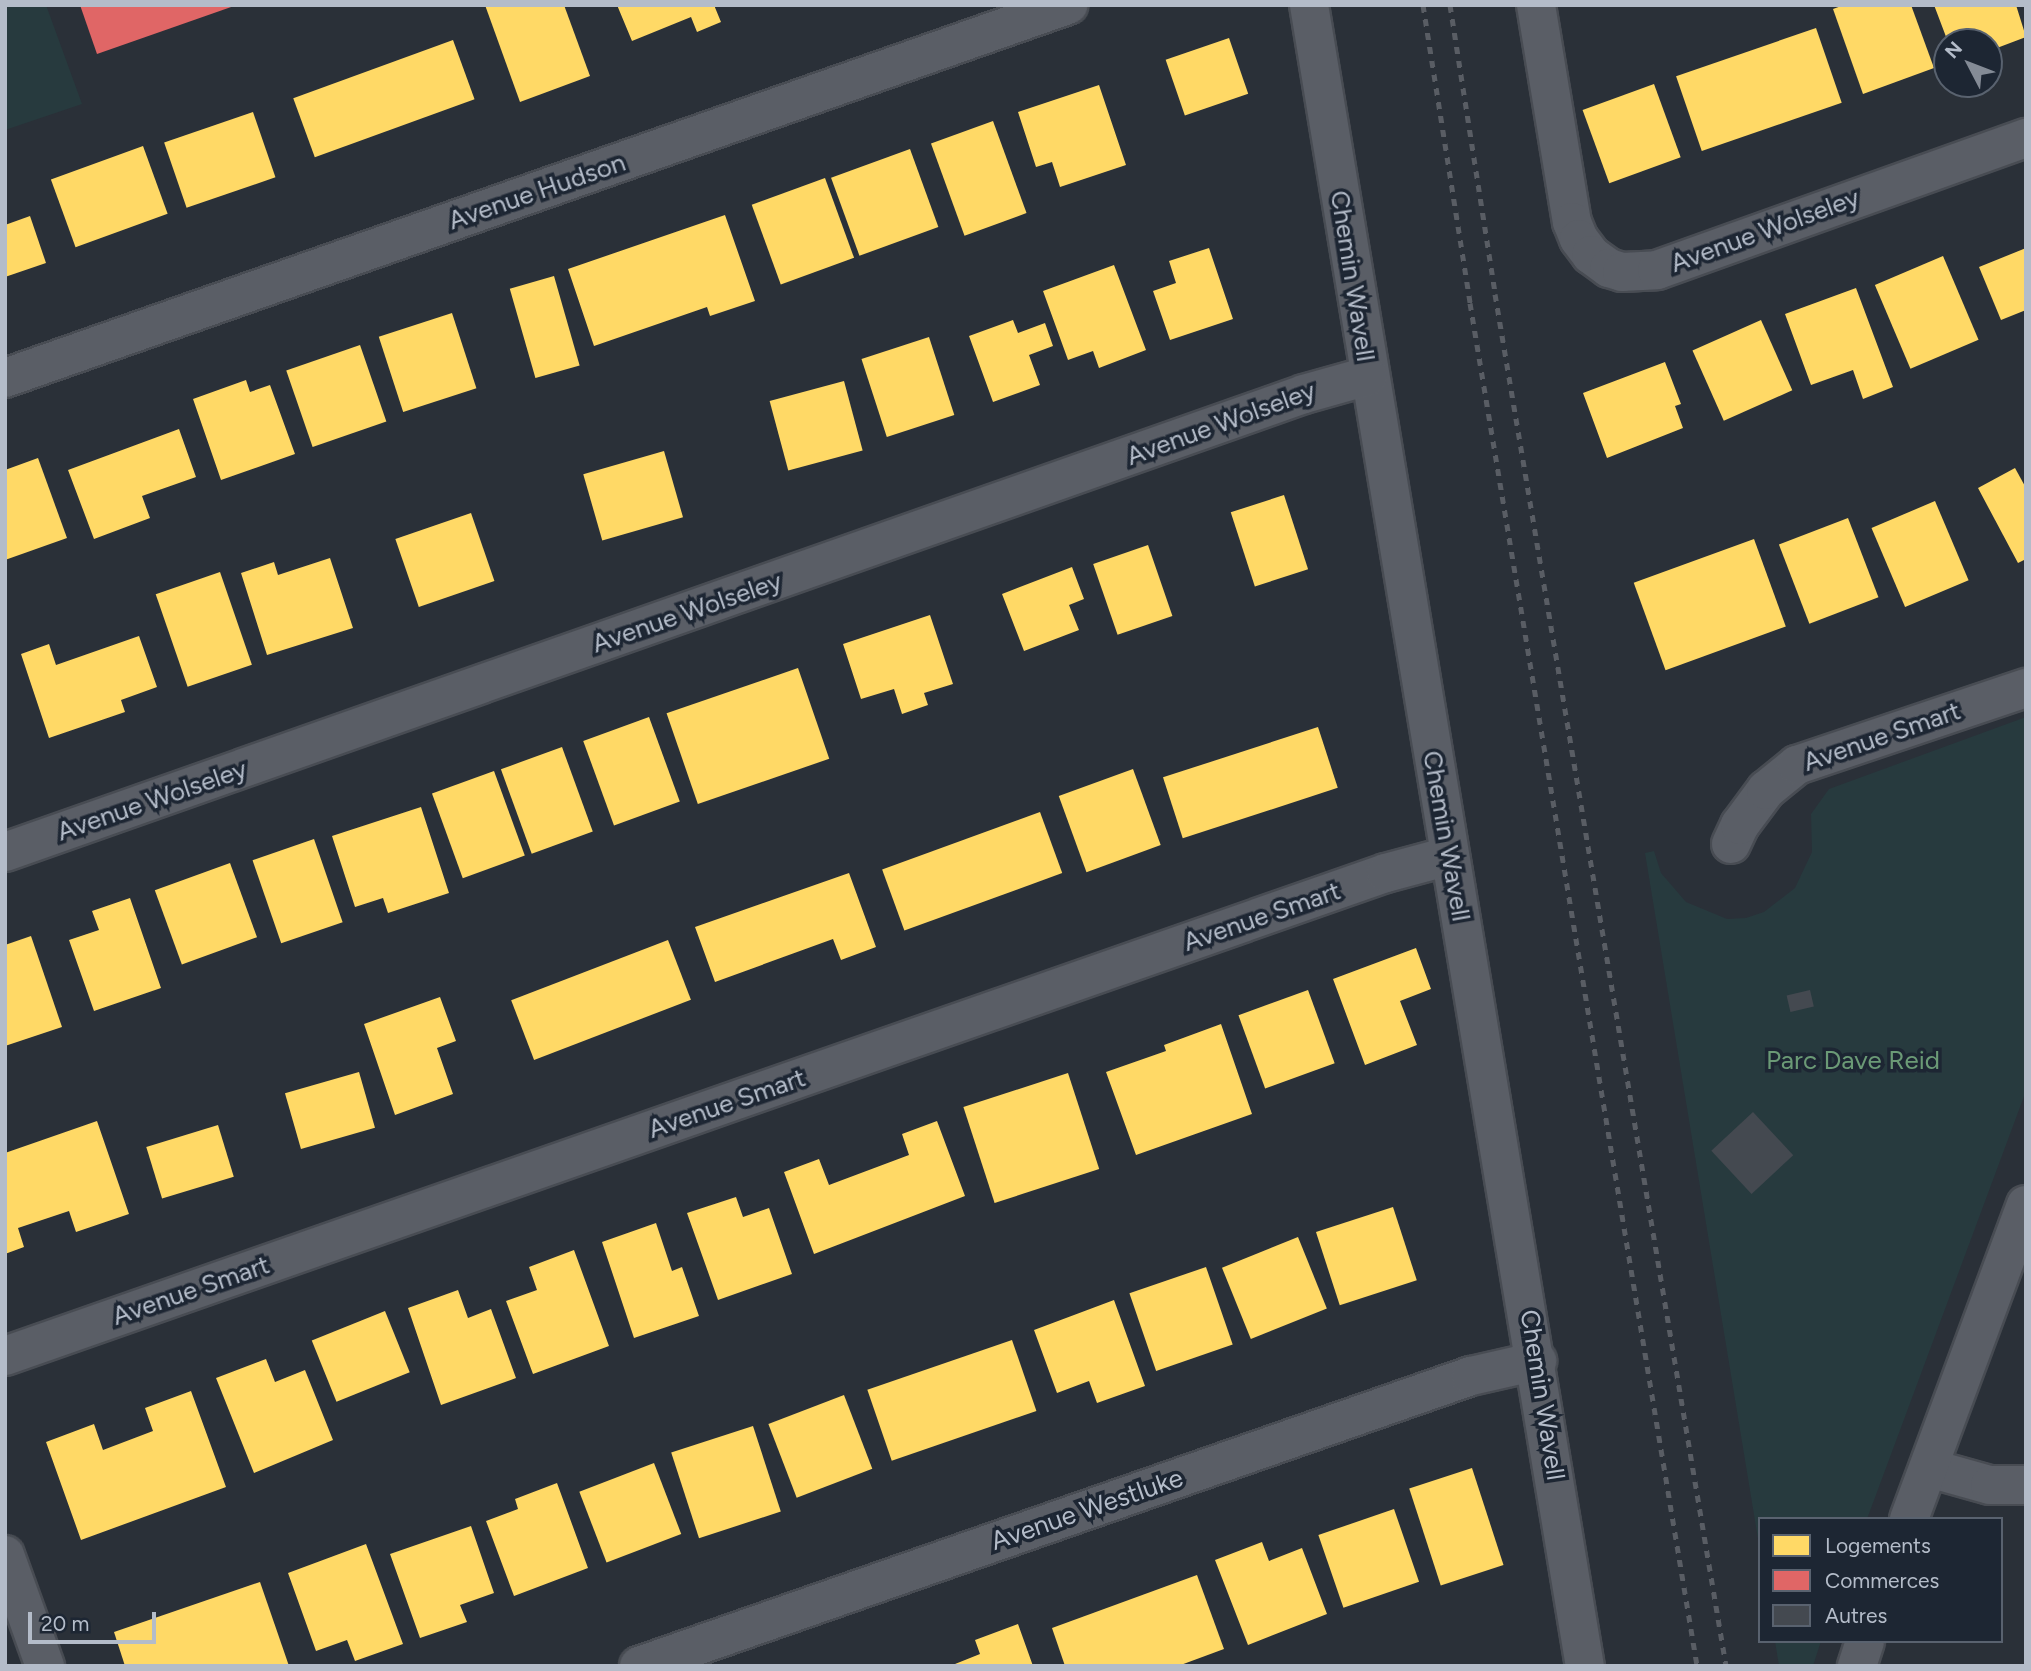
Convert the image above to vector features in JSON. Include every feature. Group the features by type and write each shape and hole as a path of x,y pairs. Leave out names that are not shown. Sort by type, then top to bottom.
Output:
{"street":[{"name":"Avenue Hudson","path":"5,378 1068,5"},
{"name":"Chemin Wavell","path":"1308,5 1449,856 1537,1361 1585,1666"},
{"name":"Avenue Wolseley","path":"1536,5 1572,222 1584,247 1609,268 1636,273 1657,270 2026,138"},
{"name":"Avenue Wolseley","path":"5,852 1304,394 1368,376"},
{"name":"Avenue Smart","path":"1731,844 1740,825 1766,790 1797,765 2026,688"},
{"name":"Avenue Smart","path":"5,1356 1386,873 1449,856"},
{"path":"1910,1517 2026,1205"},
{"name":"Avenue Westluke","path":"639,1666 1471,1376 1537,1361"},
{"path":"1929,1468 1990,1485 2026,1485"},
{"path":"5,1555 45,1666"},
{"path":"1857,1666 1864,1643"}],"green space":[{"path":"5,5 46,5 82,104 5,130"},
{"name":"Parc Dave Reid","path":"2026,717 2026,1091 1868,1517 1758,1517 1758,1539 1645,853 1654,851 1661,873 1686,902 1727,919 1746,918 1764,912 1795,888 1812,852 1811,814 1829,789"},
{"path":"1775,1643 1820,1643 1813,1666 1779,1666"}],"building: Logements":[{"path":"485,5 564,5 590,76 520,102"},
{"path":"617,5 714,5 721,22 697,32 691,17 632,41"},
{"path":"1844,5 1911,5 1933,68 1863,94 1833,9"},
{"path":"1934,5 2016,5 2026,37 2003,46 2003,28 1943,28"},
{"path":"1816,28 1842,103 1702,151 1676,76"},
{"path":"1229,38 1248,94 1185,116 1166,60"},
{"path":"453,40 475,99 315,157 293,98"},
{"path":"1654,84 1681,157 1609,183 1583,110"},
{"path":"1099,85 1126,165 1060,187 1052,162 1036,167 1018,112"},
{"path":"253,112 275,177 187,208 164,143"},
{"path":"993,121 1027,213 964,236 931,144"},
{"path":"143,146 168,214 76,247 51,180"},
{"path":"910,149 938,227 859,256 831,178"},
{"path":"825,178 854,258 781,285 752,205"},
{"path":"725,215 755,301 710,316 707,307 594,346 568,269"},
{"path":"30,216 46,263 5,277 5,225"},
{"path":"1209,248 1233,319 1170,340 1153,291 1176,283 1169,261"},
{"path":"2026,248 2026,310 2001,320 1979,267"},
{"path":"1943,256 1979,340 1910,369 1875,285"},
{"path":"1114,265 1146,350 1099,368 1093,351 1068,360 1043,291"},
{"path":"554,276 580,365 535,378 510,289"},
{"path":"1856,288 1893,387 1863,399 1853,370 1811,385 1785,314"},
{"path":"452,313 476,388 403,412 379,337"},
{"path":"1013,320 1018,333 1045,323 1053,346 1029,355 1040,385 993,402 969,336"},
{"path":"1761,320 1792,390 1724,421 1692,351"},
{"path":"929,337 954,415 887,437 861,359"},
{"path":"360,345 386,422 313,447 286,370"},
{"path":"1665,362 1681,404 1675,406 1683,428 1607,458 1583,393"},
{"path":"246,380 250,392 270,385 295,454 221,480 193,399"},
{"path":"844,381 863,451 788,470 770,401"},
{"path":"179,429 196,477 142,496 150,518 94,539 68,470"},
{"path":"664,451 683,517 602,540 583,474"},
{"path":"38,458 67,538 5,560 5,470"},
{"path":"2015,468 2026,488 2026,559 2018,563 1978,488"},
{"path":"1284,495 1308,569 1255,586 1231,512"},
{"path":"1935,501 1969,580 1905,607 1871,528"},
{"path":"471,513 494,581 419,607 395,539"},
{"path":"1848,518 1878,597 1809,624 1779,545"},
{"path":"1754,539 1786,626 1666,670 1634,583"},
{"path":"1148,545 1172,616 1118,635 1093,564"},
{"path":"330,558 353,628 267,655 241,573 274,562 278,575"},
{"path":"1072,567 1084,599 1069,605 1079,630 1024,651 1002,594"},
{"path":"220,572 252,665 188,687 156,594"},
{"path":"930,615 953,684 924,693 928,705 902,714 894,689 861,699 843,644"},
{"path":"139,636 157,687 121,700 125,712 49,738 21,654 49,644 56,665"},
{"path":"798,668 829,759 698,804 667,713"},
{"path":"649,717 680,802 614,826 583,741"},
{"path":"1318,727 1338,788 1183,838 1163,777"},
{"path":"562,747 593,832 532,854 501,769"},
{"path":"1133,769 1161,845 1086,872 1059,796"},
{"path":"494,771 525,856 463,878 432,794"},
{"path":"421,807 449,893 388,913 383,898 355,907 332,836"},
{"path":"1040,812 1062,873 904,931 882,869"},
{"path":"314,839 343,922 281,943 253,860"},
{"path":"230,863 257,937 182,965 155,890"},
{"path":"849,873 876,947 841,960 833,939 715,982 695,927"},
{"path":"130,898 161,988 94,1011 69,940 99,930 92,911"},
{"path":"31,936 62,1027 5,1046 5,945"},
{"path":"668,940 691,1000 534,1060 511,1000"},
{"path":"1416,948 1431,989 1400,1001 1417,1045 1365,1065 1333,979"},
{"path":"1308,990 1335,1063 1265,1089 1238,1015"},
{"path":"440,997 456,1041 437,1048 453,1094 395,1115 364,1024"},
{"path":"1221,1024 1252,1114 1136,1155 1106,1072 1166,1051 1164,1045"},
{"path":"359,1072 375,1128 301,1149 285,1093"},
{"path":"1068,1073 1099,1169 995,1203 963,1107"},
{"path":"97,1121 129,1214 76,1232 69,1211 18,1228 24,1247 5,1254 5,1153"},
{"path":"937,1121 965,1196 814,1254 784,1172 819,1159 829,1185 909,1155 902,1134"},
{"path":"218,1125 234,1177 162,1199 146,1147"},
{"path":"736,1197 743,1217 769,1208 792,1274 718,1300 687,1213"},
{"path":"1393,1207 1417,1280 1340,1305 1316,1232"},
{"path":"656,1223 672,1271 682,1267 699,1316 634,1338 602,1242"},
{"path":"1298,1237 1327,1308 1251,1339 1222,1268"},
{"path":"574,1250 609,1346 533,1374 506,1301 537,1290 529,1267"},
{"path":"1206,1267 1233,1345 1156,1371 1129,1293"},
{"path":"458,1290 468,1318 491,1309 516,1378 441,1405 408,1308"},
{"path":"1114,1300 1145,1386 1097,1403 1089,1381 1057,1393 1034,1330"},
{"path":"385,1311 410,1372 336,1402 312,1341"},
{"path":"1012,1340 1036,1411 892,1461 867,1390"},
{"path":"266,1359 275,1382 305,1370 333,1440 254,1473 216,1378"},
{"path":"191,1391 226,1487 81,1540 46,1442 94,1424 103,1450 153,1431 145,1408"},
{"path":"844,1395 872,1469 797,1498 768,1424"},
{"path":"753,1426 781,1512 699,1538 671,1453"},
{"path":"654,1463 681,1534 607,1563 579,1492"},
{"path":"1472,1468 1504,1565 1441,1585 1409,1488"},
{"path":"557,1483 588,1568 514,1596 486,1521 518,1509 515,1499"},
{"path":"1394,1509 1419,1582 1343,1608 1318,1535"},
{"path":"471,1526 494,1593 460,1605 467,1622 420,1638 390,1554"},
{"path":"1262,1542 1269,1561 1302,1548 1327,1614 1248,1645 1215,1560"},
{"path":"366,1544 403,1644 355,1661 347,1640 316,1651 288,1573"},
{"path":"1197,1575 1224,1649 1178,1666 1065,1666 1052,1628"},
{"path":"260,1582 289,1666 125,1666 114,1632"},
{"path":"1018,1624 1033,1666 950,1666 980,1654 975,1640"}],"building: Commerces":[{"path":"80,5 234,5 234,6 97,54"}],"building: Autres":[{"path":"1810,990 1814,1007 1790,1012 1787,995"},
{"path":"1753,1112 1793,1155 1752,1194 1711,1151"}],"railway":[{"path":"1423,5 1470,303 1697,1666"},
{"path":"1450,5 1495,294 1726,1666"}]}
